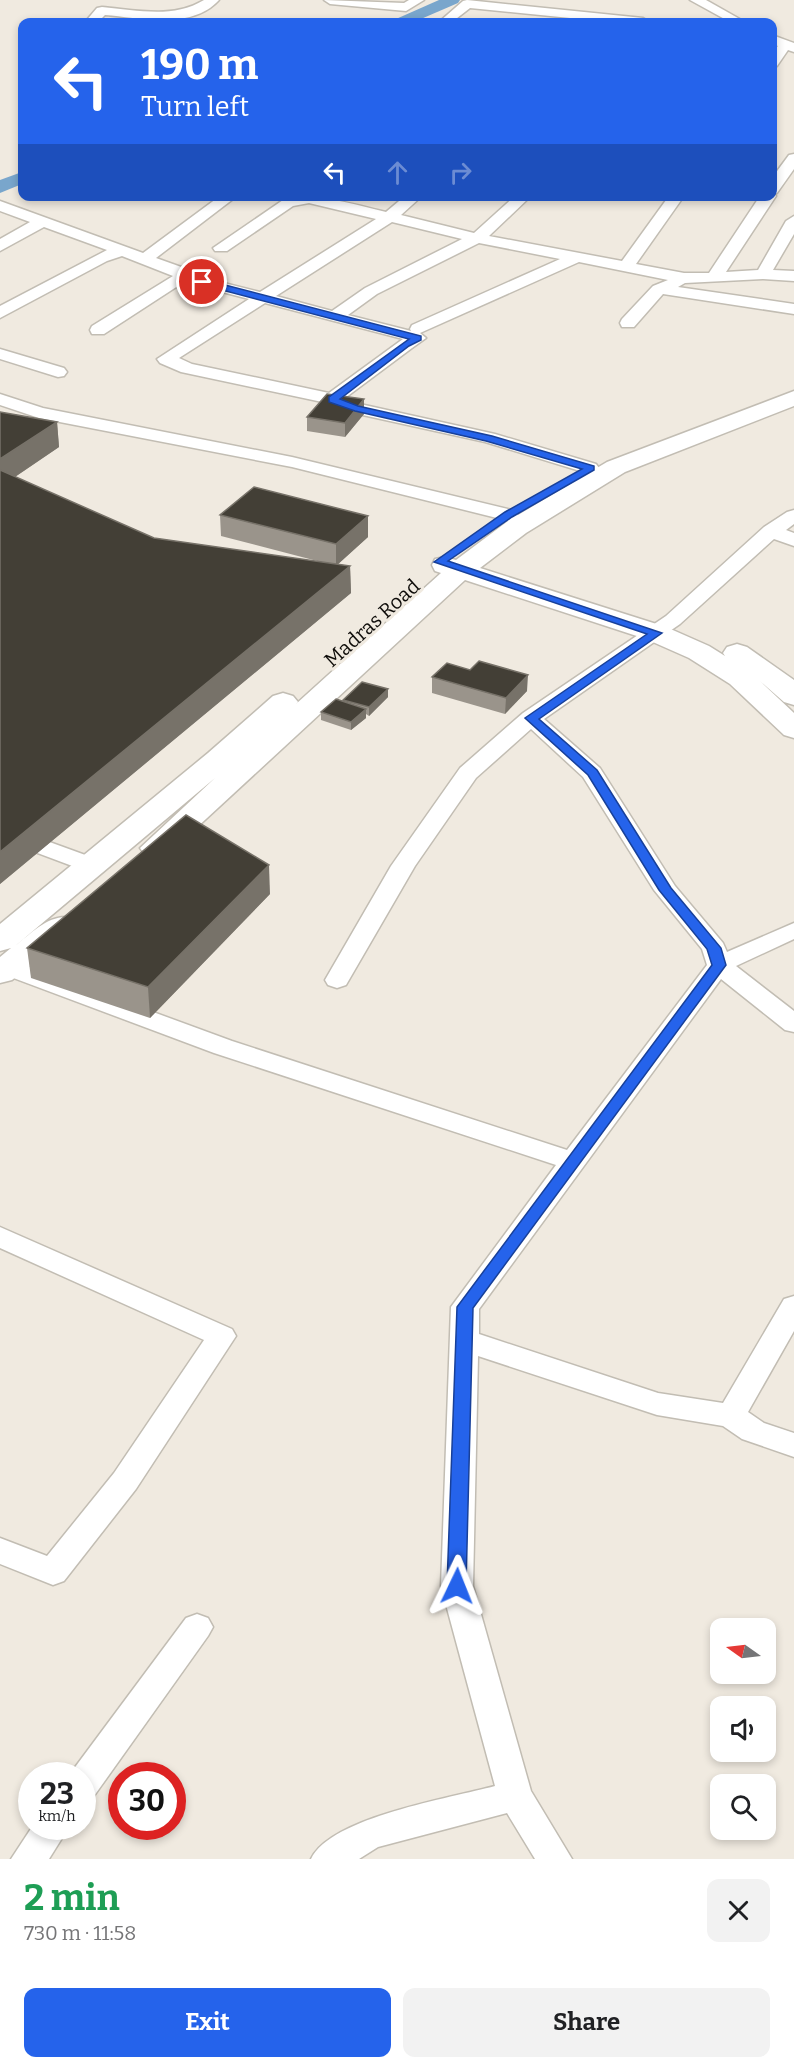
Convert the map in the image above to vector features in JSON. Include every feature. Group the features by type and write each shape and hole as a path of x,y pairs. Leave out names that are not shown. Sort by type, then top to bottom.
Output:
{"main road":[{"name":"Madras Road","path":"3,960 91,865 509,515 610,456 702,418 794,385"},
{"path":"131,869 176,831 457,560 517,527 616,467 794,398"},
{"path":"457,560 665,626 739,654 779,681 794,696"},
{"path":"665,626 699,652 740,678 794,729"},
{"path":"3,960 86,907"}],"street":[{"path":"95,18 102,10 173,16 193,12 213,0"},
{"path":"330,0 416,6"},
{"path":"696,0 731,18"},
{"path":"447,18 467,4 605,18"},
{"path":"782,44 794,30"},
{"path":"777,183 794,158"},
{"path":"144,259 223,201"},
{"path":"221,248 288,203 295,201"},
{"path":"325,201 388,218 577,257 625,268 684,286 794,309"},
{"path":"409,201 388,218 166,359 187,368 332,399 355,408 489,438 590,468"},
{"path":"336,316 371,291 477,238 519,201"},
{"path":"625,268 673,201"},
{"path":"714,278 765,201"},
{"path":"0,206 178,271 182,277 418,338 406,344 332,399"},
{"path":"0,246 43,221"},
{"path":"763,274 794,222"},
{"path":"0,313 101,258 120,251"},
{"path":"417,329 577,257"},
{"path":"628,323 659,289 684,286 714,278 763,274 794,276"},
{"path":"98,330 182,277"},
{"path":"0,354 58,372"},
{"path":"0,399 39,413 292,462 509,515"},
{"path":"337,981 403,866 468,773 531,718 665,626 771,531 794,516"},
{"path":"771,531 794,540"},
{"path":"531,718 592,773 666,890 714,948 719,965 794,1024"},
{"path":"0,831 91,865"},
{"path":"554,1859 515,1796 457,1586 465,1307 719,965 794,930"},
{"path":"3,960 223,1047 574,1162"},
{"path":"0,1237 222,1336 126,1481 52,1572 0,1551"},
{"path":"731,1416 794,1306"},
{"path":"464,1340 657,1404 731,1416 753,1431 794,1445"},
{"path":"96,1766 197,1627"},
{"path":"329,1859 369,1834 515,1796"},
{"path":"29,1859 43,1840"}],"building":[{"path":"327,394 364,399 345,423 307,417"},
{"path":"0,412 57,422 0,459"},
{"path":"0,470 154,538 350,566 0,852"},
{"path":"254,487 368,516 336,544 220,515"},
{"path":"479,661 528,675 506,698 432,677 447,663 470,670"},
{"path":"362,682 388,689 369,707 343,700"},
{"path":"336,699 366,709 351,722 321,712"},
{"path":"186,815 269,865 148,987 27,948"}],"waterway":[{"path":"411,18 452,0"},
{"path":"0,187 18,180"}],"route":[{"path":"202,282 418,338 406,344 332,399 355,408 489,438 590,468 509,515 439,562 656,633 531,718 592,773 666,890 714,948 719,965 465,1307 457,1586"}]}
